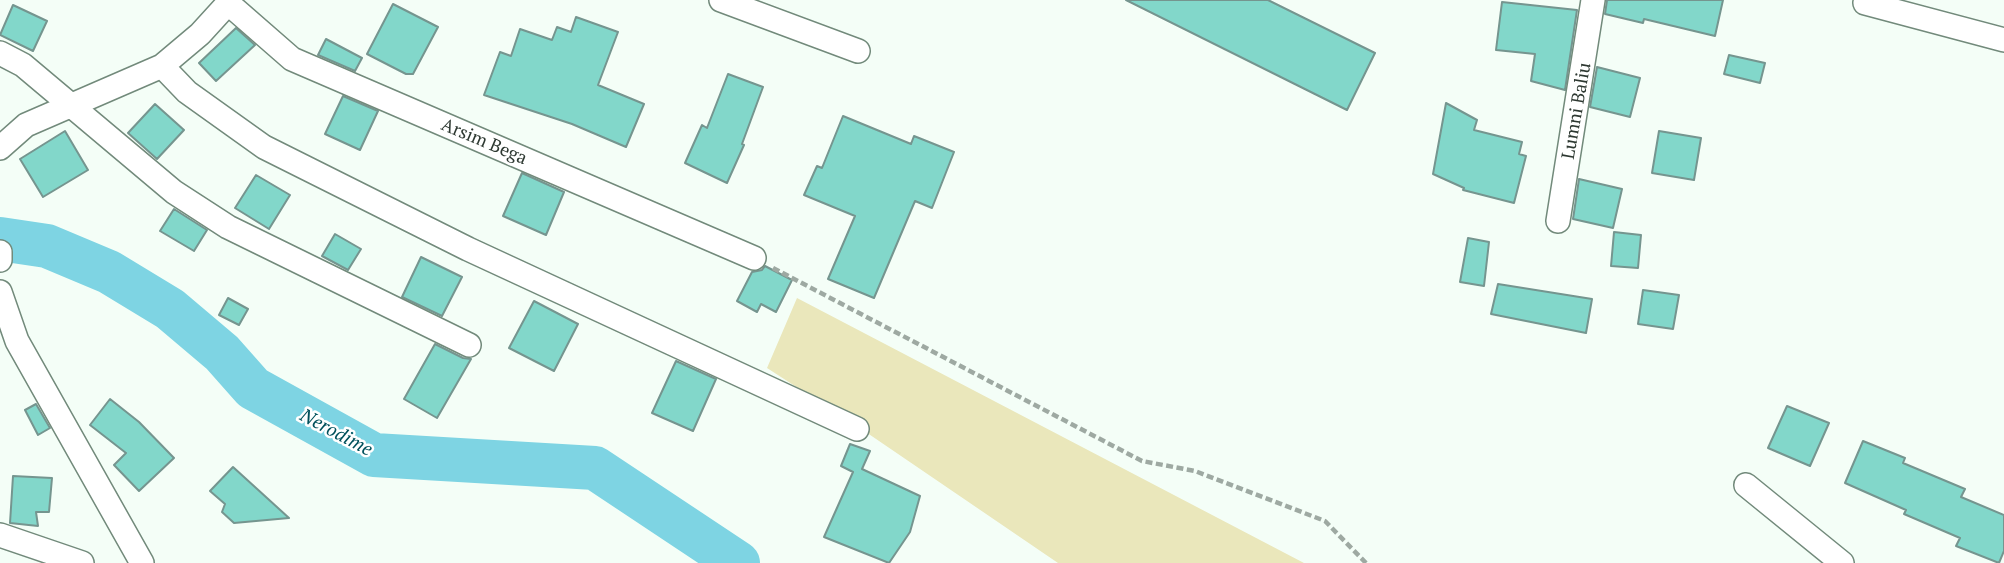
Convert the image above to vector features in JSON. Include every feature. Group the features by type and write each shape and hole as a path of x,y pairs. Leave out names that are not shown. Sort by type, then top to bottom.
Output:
{"street":[{"path":"721,0 858,51"},
{"name":"Lumni Baliu","path":"1558,221 1593,0"},
{"name":"Arsim Bega","path":"0,148 26,125 162,66 200,34 230,2 292,59 754,257"},
{"path":"1865,3 2004,40"},
{"path":"0,53 23,65 174,192 228,227 469,345"},
{"path":"162,66 187,92 264,147 468,249 857,429"},
{"path":"0,292 17,341 142,563"},
{"path":"1746,485 1842,563"},
{"path":"0,535 82,563"}],"path":[{"path":"754,257 1142,461 1195,471 1325,521 1367,563"}],"shaded area":[{"path":"797,298 1304,563 1058,563 767,368"}],"building":[{"path":"1126,0 1268,0 1375,53 1347,110"},
{"path":"1607,0 1723,0 1715,36 1644,19 1643,23 1605,14"},
{"path":"1502,2 1577,10 1565,90 1531,81 1535,54 1496,50"},
{"path":"393,4 438,27 413,74 406,74 367,54"},
{"path":"13,5 47,21 33,51 0,35"},
{"path":"576,17 618,32 598,85 644,104 626,147 572,124 484,95 500,52 511,56 520,29 552,40 557,27 571,32"},
{"path":"236,28 255,45 216,81 199,63"},
{"path":"326,39 362,58 355,71 318,55"},
{"path":"1729,55 1765,63 1760,83 1724,74"},
{"path":"1597,67 1640,78 1630,117 1590,107"},
{"path":"728,74 763,87 742,144 744,145 727,183 685,163 702,125 707,128"},
{"path":"343,96 378,111 360,150 325,134"},
{"path":"1446,103 1477,120 1474,130 1522,142 1519,154 1526,156 1514,203 1463,190 1464,188 1433,174"},
{"path":"155,104 184,130 157,159 128,133"},
{"path":"843,116 911,144 914,136 954,152 932,208 915,201 874,298 828,279 855,216 804,195 817,166 822,168"},
{"path":"65,131 88,170 43,197 20,159"},
{"path":"1659,131 1701,138 1694,180 1652,173"},
{"path":"522,173 564,192 546,235 503,216"},
{"path":"256,175 290,195 269,229 235,208"},
{"path":"1579,179 1622,189 1613,228 1573,219"},
{"path":"174,209 207,230 194,251 160,231"},
{"path":"1614,232 1641,235 1638,268 1611,266"},
{"path":"335,234 361,249 348,270 322,256"},
{"path":"1468,238 1489,242 1484,286 1460,282"},
{"path":"421,257 462,277 442,316 402,297"},
{"path":"765,266 792,280 776,312 761,304 757,312 737,301 752,272 762,270"},
{"path":"1498,284 1592,299 1586,333 1491,314"},
{"path":"1643,290 1679,295 1673,329 1638,324"},
{"path":"228,298 248,309 239,325 219,315"},
{"path":"534,301 578,324 554,371 509,348"},
{"path":"435,344 463,358 471,359 437,418 404,399"},
{"path":"676,361 716,379 693,431 652,413"},
{"path":"110,399 139,422 174,458 139,491 114,465 126,453 90,425"},
{"path":"36,404 50,428 38,435 25,410"},
{"path":"1787,406 1829,423 1810,466 1768,448"},
{"path":"1863,441 1905,458 1903,463 1965,489 1961,497 2004,515 2004,551 1999,563 1956,546 1960,538 1904,514 1906,510 1845,483"},
{"path":"850,444 870,451 862,469 920,496 910,532 889,563 824,537 853,472 841,466"},
{"path":"233,467 289,518 234,523 222,512 225,504 210,491"},
{"path":"13,476 52,478 49,512 36,512 38,526 10,523"}],"waterway":[{"name":"Nerodime","path":"0,239 47,246 109,272 170,309 222,353 253,388 374,455 595,468 738,563"}]}
